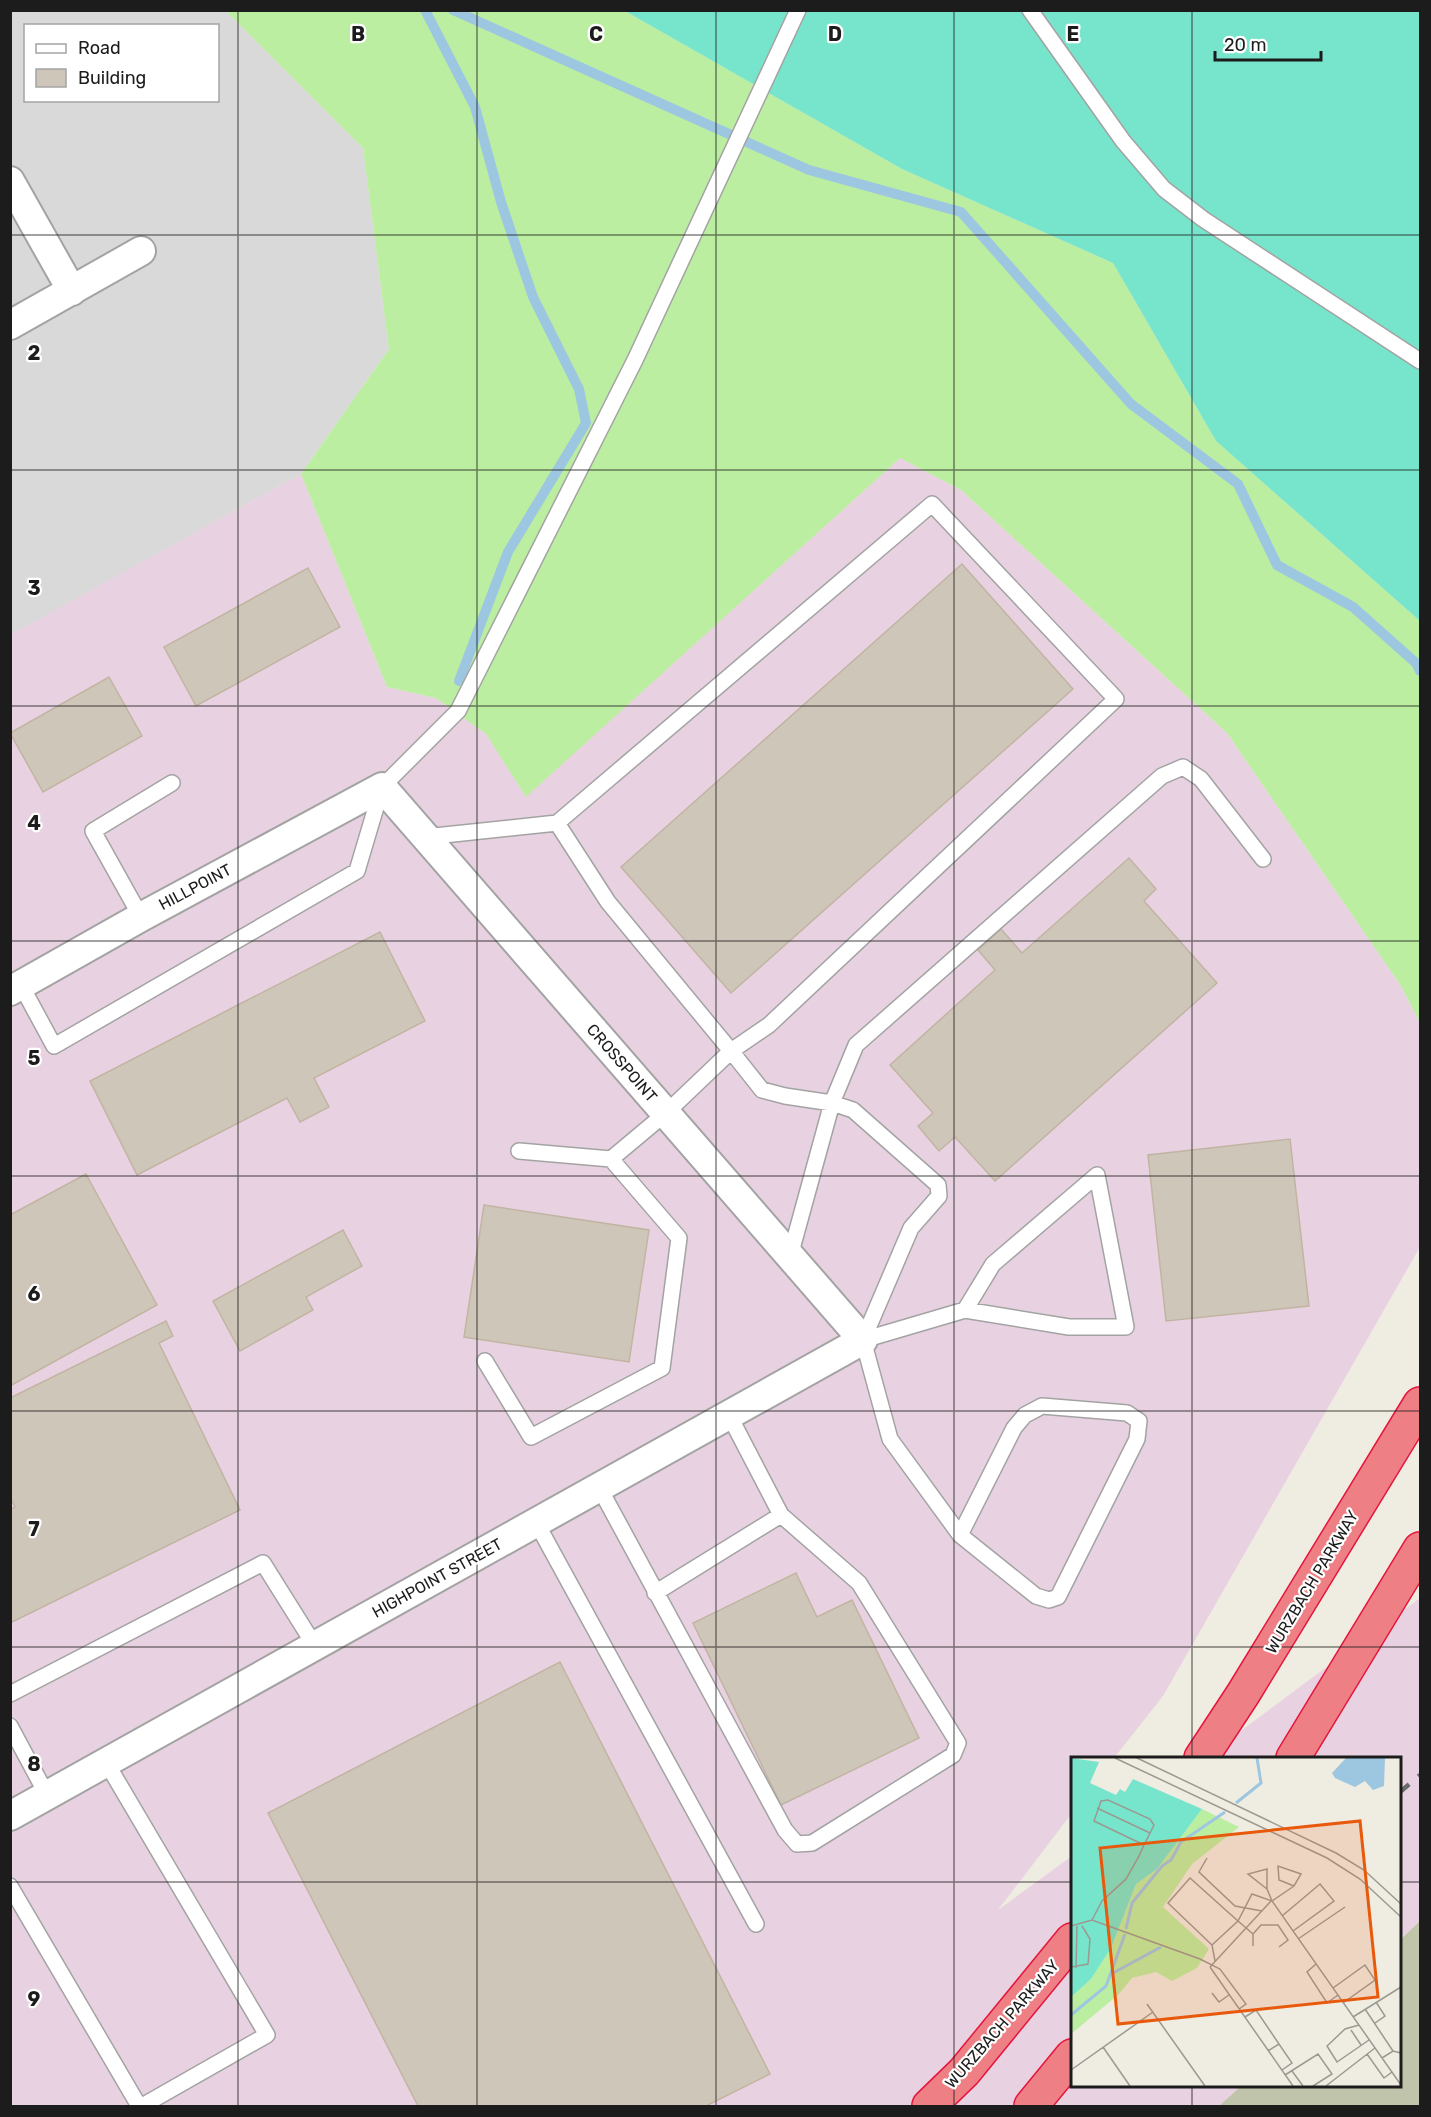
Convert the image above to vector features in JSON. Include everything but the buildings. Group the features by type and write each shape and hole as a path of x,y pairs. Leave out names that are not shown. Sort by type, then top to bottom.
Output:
{"highway":[{"name":"WURZBACH PARKWAY","path":"1202,1757 1243,1694 1420,1404"},
{"path":"1294,1757 1420,1549"},
{"name":"WURZBACH PARKWAY","path":"929,2106 964,2072 1071,1941"},
{"path":"1031,2106 1071,2057"}],"street":[{"path":"10,181 72,291"},
{"path":"10,325 141,251"},
{"name":"CROSSPOINT","path":"382,787 863,1340"},
{"name":"HILLPOINT","path":"16,988 141,917 382,787"},
{"name":"HIGHPOINT STREET","path":"10,1816 863,1340"}],"lane":[{"path":"16,988 54,1046 357,871 382,787 458,711 635,360 798,10"},
{"path":"1029,10 1123,141 1164,189 1203,219 1420,362"},
{"path":"425,837 557,823 932,504 1116,699 769,1025 731,1051 666,1113 611,1159"},
{"path":"790,1256 832,1103 856,1046 1162,776 1183,767 1201,779 1263,859"},
{"path":"141,917 93,831 172,783"},
{"path":"557,823 608,902 762,1090 832,1103 853,1110 938,1185 939,1196 911,1228 863,1340 890,1439 960,1535 1036,1596 1049,1600 1058,1597 1137,1439 1139,1421 1127,1413 1042,1406 1025,1415 1014,1428 960,1535"},
{"path":"485,1361 531,1437 662,1368 679,1238 611,1159 519,1151"},
{"path":"863,1340 965,1310 1069,1327 1126,1327 1096,1175 993,1264 965,1310"},
{"path":"599,1487 785,1830 797,1844 812,1843 953,1755 958,1743 859,1583 781,1515 729,1414"},
{"path":"655,1593 781,1515"},
{"path":"536,1522 756,1924"},
{"path":"10,1694 263,1563 315,1646"},
{"path":"10,1726 47,1795"},
{"path":"10,1886 141,2106 267,2035 106,1762"}],"shaded area":[{"path":"11,11 226,11 363,148 389,349 301,474 11,635"},
{"path":"900,458 961,490 1227,733 1401,986 1420,1023 1420,1247 1163,1696 1115,1757 1071,1757 1071,1814 998,1910 1071,1857 1071,2087 1240,2087 1219,2106 11,2106 10,635 301,474 387,687 436,698 486,734 526,796"},
{"path":"1420,1598 1420,1921 1401,1939 1401,1757 1205,1757"},
{"path":"1420,1921 1420,2106 1219,2106 1240,2087 1401,2087 1401,1939"}],"green space":[{"path":"226,11 625,11 902,169 1113,263 1216,441 1420,621 1420,1023 1401,986 1227,733 961,490 900,458 526,797 486,734 436,698 387,687 301,474 389,349 363,148"},
{"path":"625,11 1420,11 1420,621 1216,441 1113,263 902,169"}],"waterway":[{"path":"425,10 475,107 501,202 533,297 579,389 586,423 508,552 459,681"},
{"path":"453,10 809,170 961,212 1131,404 1238,484 1277,565 1353,607 1416,663 1420,671"}],"railway":[{"path":"1401,1791 1420,1775"}]}
